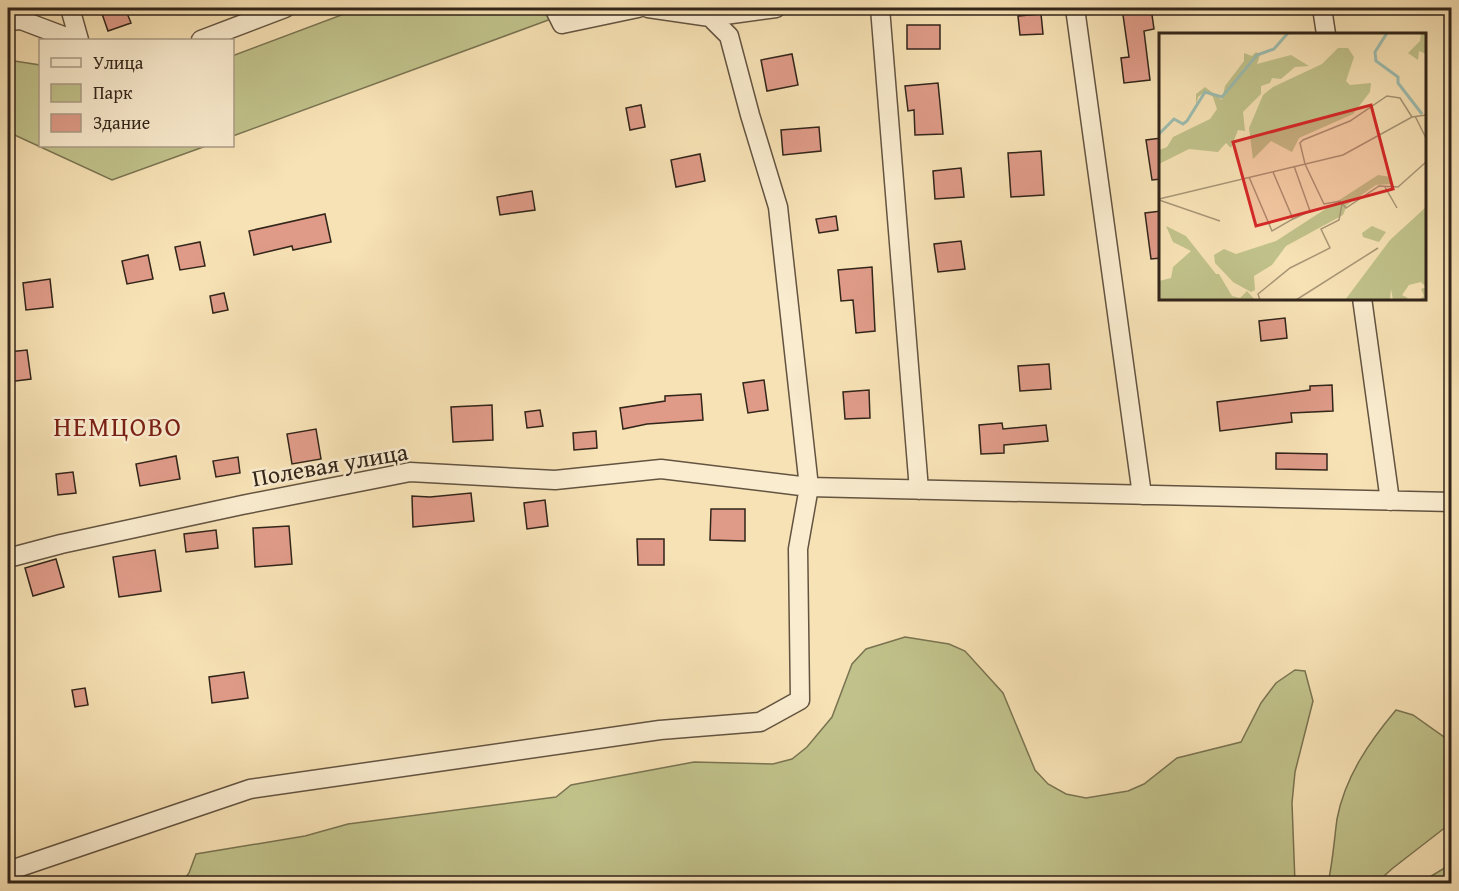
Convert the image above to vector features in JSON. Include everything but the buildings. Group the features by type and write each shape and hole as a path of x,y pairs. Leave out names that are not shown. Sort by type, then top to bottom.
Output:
{"street":[{"path":"70,8 79,39"},
{"path":"204,39 285,8"},
{"path":"554,8 562,24 638,8"},
{"path":"648,8 710,17 776,8"},
{"path":"880,8 920,490"},
{"path":"1075,8 1142,495"},
{"path":"1322,8 1326,33"},
{"path":"8,871 250,789 660,730 760,722 800,700 798,549 809,487 778,207 729,36 710,17"},
{"path":"8,21 21,20 71,39"},
{"path":"1362,300 1390,501"},
{"name":"Полевая улица","path":"8,558 61,544 242,505 410,472 555,480 661,469 809,487 1452,502"}],"green space":[{"path":"360,8 581,8 234,136 234,55"},
{"path":"8,60 39,65 39,146 8,132"},
{"path":"40,147 203,147 112,180"},
{"path":"905,637 949,644 965,651 1003,693 1035,770 1048,784 1066,794 1086,798 1128,791 1144,784 1177,758 1241,742 1261,703 1276,683 1295,670 1305,671 1313,701 1295,772 1292,803 1295,883 181,883 189,873 196,854 305,836 348,824 556,797 571,785 694,762 773,764 792,759 807,747 832,717 852,664 866,649"},
{"path":"1396,710 1413,715 1451,742 1451,823 1376,883 1328,883 1337,819 1346,789 1359,761"},
{"path":"1451,864 1451,883 1428,883 1428,878"}],"district":[{"name":"НЕМЦОВО","path":"118,427"}]}
